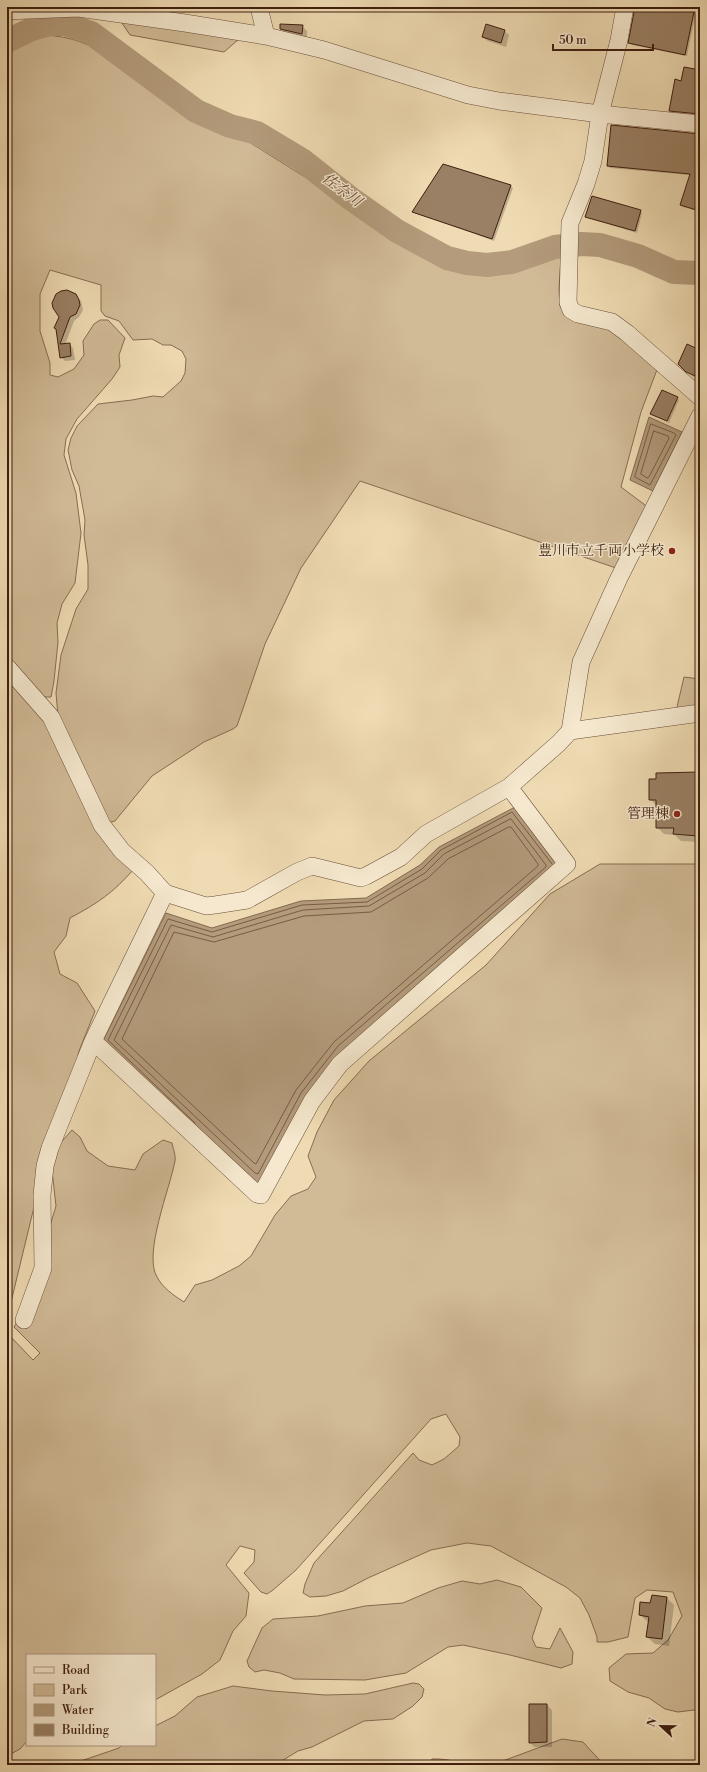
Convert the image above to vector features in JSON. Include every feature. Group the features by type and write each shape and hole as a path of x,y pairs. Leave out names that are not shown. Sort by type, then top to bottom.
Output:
{"street":[{"path":"259,7 266,36"},
{"path":"625,7 619,40 600,114 592,162 586,184 570,223 568,252 568,302 571,310 578,314 612,322 627,333 700,397"},
{"path":"7,11 78,8 266,36 324,50 468,95 499,101 600,114 700,124"},
{"path":"7,667 51,717 102,825 122,851 148,873 165,893 206,906 215,906 247,900 297,872 312,866 361,878 400,857 426,834 509,787 559,744 570,731 581,662 620,578 700,416"},
{"path":"570,731 700,713"},
{"path":"93,1041 257,1194 261,1196 312,1101 340,1064 567,864 509,787"},
{"path":"24,1320 42,1268 42,1195 45,1166 50,1148 93,1041 165,893"}],"green space":[{"path":"120,20 239,39 224,52 130,35"},
{"path":"42,35 73,39 118,60 404,239 443,259 467,267 481,269 495,268 511,265 552,251 561,258 559,289 560,306 568,317 606,326 658,367 641,412 621,487 649,508 619,569 360,481 301,568 265,644 237,726 204,742 152,776 115,821 108,823 58,716 56,693 61,655 76,609 88,589 88,565 84,535 85,520 79,486 72,470 68,450 71,438 77,426 98,404 153,396 163,397 181,381 185,373 186,359 182,351 171,345 163,345 152,339 133,340 119,321 105,316 101,311 101,285 50,270 40,294 40,331 50,363 50,375 58,377 74,369 84,355 83,341 94,324 100,320 108,320 125,338 119,355 120,367 112,379 77,419 66,439 64,455 76,493 81,533 75,583 62,604 57,623 58,642 51,697 40,697 7,662 7,45 28,37"},
{"path":"7,673 43,716 134,869 105,897 70,918 66,936 54,952 60,974 77,983 95,1011 79,1051 71,1086 34,1207 12,1298 7,1308"},
{"path":"684,677 700,679 700,706 679,709 677,707"},
{"path":"600,864 700,864 700,1713 694,1710 678,1712 665,1709 649,1698 628,1692 610,1681 609,1668 626,1654 653,1653 668,1640 682,1616 673,1592 647,1590 635,1598 628,1637 608,1642 597,1642 597,1637 589,1615 580,1598 566,1587 491,1546 467,1543 431,1550 368,1578 343,1591 326,1596 310,1597 303,1593 305,1584 314,1563 413,1453 419,1460 432,1465 444,1459 459,1446 460,1437 446,1414 431,1419 296,1570 267,1594 261,1592 244,1573 254,1562 255,1550 240,1546 226,1565 249,1593 246,1616 233,1631 220,1660 202,1674 156,1699 156,1654 26,1654 26,1742 20,1749 7,1756 7,1333 33,1360 40,1353 14,1327 25,1309 56,1206 52,1170 55,1149 72,1130 80,1137 87,1151 108,1166 135,1170 143,1154 163,1140 172,1143 175,1161 155,1237 153,1253 154,1267 157,1277 162,1285 184,1302 195,1285 212,1280 239,1266 251,1256 275,1215 291,1196 308,1189 316,1177 308,1156 317,1132 334,1100 369,1061 486,965 550,894"},
{"path":"497,1580 521,1587 542,1608 532,1638 536,1647 550,1649 560,1628 573,1652 572,1664 561,1668 463,1645 448,1647 406,1673 365,1680 294,1679 280,1673 264,1670 255,1672 249,1667 247,1661 262,1628 273,1619 318,1616 365,1606 403,1603 438,1588 462,1581 480,1584"},
{"path":"413,1683 419,1684 424,1689 422,1697 413,1706 393,1719 364,1721 312,1747 298,1751 275,1765 46,1765 55,1762 75,1763 121,1746 156,1746 156,1726 175,1716 197,1697 233,1686 325,1695 365,1694"},
{"path":"562,1739 583,1742 604,1765 485,1765 500,1762"},
{"path":"432,1759 443,1759 477,1765 428,1765"}],"water":[{"path":"649,417 682,432 653,491 630,480"},
{"path":"515,807 560,868 345,1052 260,1190 103,1041 166,913 212,928 301,901 366,898 420,865 439,847"}],"building":[{"path":"635,7 695,7 685,55 628,43"},
{"path":"280,24 303,25 302,34 280,29"},
{"path":"486,24 505,30 501,43 482,37"},
{"path":"684,67 700,70 700,114 669,111 675,79 681,81"},
{"path":"611,125 700,134 700,211 680,205 690,174 607,166"},
{"path":"443,164 511,185 492,239 412,212"},
{"path":"592,196 641,210 635,231 585,217"},
{"path":"67,290 76,294 80,305 76,314 70,317 60,344 70,343 71,356 60,358 56,329 54,328 59,317 53,308 52,303 56,294"},
{"path":"687,344 700,350 700,378 686,372 678,364"},
{"path":"662,390 678,397 667,421 650,414"},
{"name":"管理棟","path":"699,772 698,836 673,834 674,828 656,828 656,800 649,800 649,779 656,779 656,773"},
{"path":"652,1595 667,1597 662,1639 646,1637 649,1617 639,1615 640,1602 650,1603"},
{"path":"529,1704 547,1704 547,1742 529,1743"}],"waterway":[{"name":"佐奈川","path":"7,41 32,29 50,24 65,24 91,33 196,111 230,126 257,133 302,160 350,198 397,231 447,258 467,263 487,265 512,262 555,247 582,244 600,245 638,256 674,272 700,273"}],"place":[{"name":"豊川市立千両小学校","path":"672,551"},
{"name":"管理棟","path":"677,814"}]}
